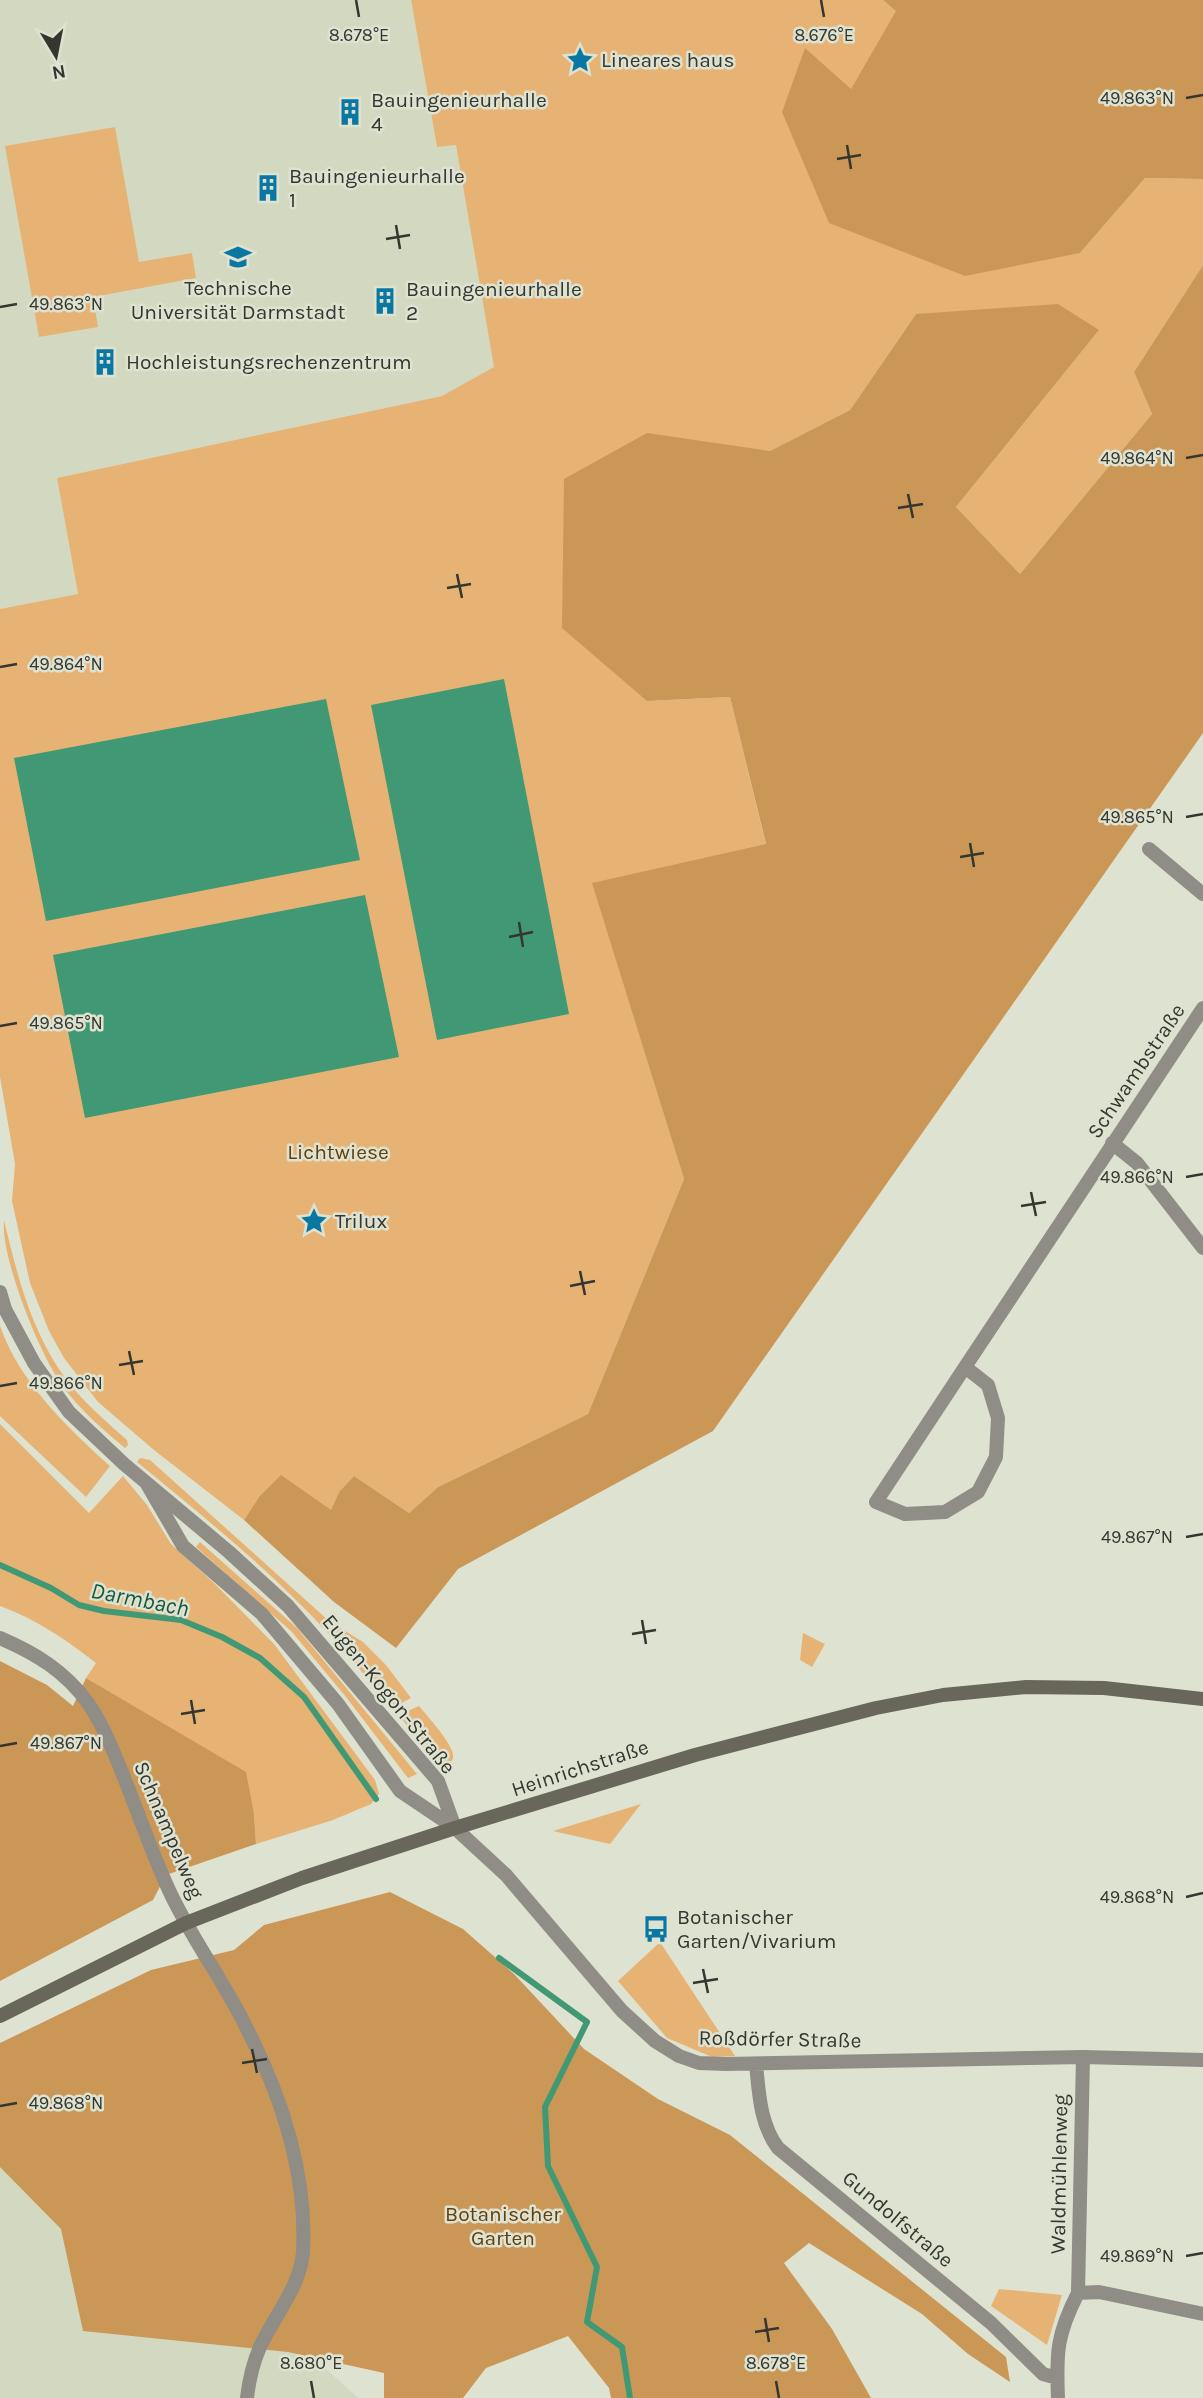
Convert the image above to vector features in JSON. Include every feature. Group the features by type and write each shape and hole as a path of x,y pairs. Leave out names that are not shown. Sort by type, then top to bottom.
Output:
{"main road":[{"name":"Heinrichstraße","path":"0,2016 186,1923 302,1878 454,1828 695,1755 876,1708 943,1695 1026,1687 1104,1688 1203,1699"}],"street":[{"path":"1149,849 1203,894"},
{"name":"Schwambstraße","path":"965,1367 988,1385 999,1418 996,1457 978,1492 944,1512 905,1514 876,1503 902,1464 965,1367 1112,1143 1203,1008"},
{"path":"1112,1143 1137,1163 1203,1248"},
{"name":"Eugen-Kogon-Straße","path":"0,1292 5,1309 34,1363 69,1412 147,1484 229,1552 288,1606 438,1781 454,1828"},
{"name":"Eugen-Kogon-Straße","path":"147,1484 183,1546 262,1614 338,1704 400,1791 454,1828"},
{"name":"Schnampelweg","path":"0,1637 56,1668 88,1703 105,1732 168,1888 253,2041 285,2122 301,2184 303,2253 287,2296 250,2374 247,2398"},
{"name":"Roßdörfer Straße","path":"454,1828 506,1875 622,2011 655,2041 680,2056 699,2063 1083,2057 1203,2060"},
{"name":"Waldmühlenweg","path":"1078,2293 1083,2057"},
{"name":"Gundolfstraße","path":"756,2064 762,2112 769,2136 778,2148 991,2323 1043,2374 1057,2378"},
{"path":"1058,2398 1058,2340 1078,2293 1099,2292 1203,2314"}],"shaded area":[{"name":"Technische Universität Darmstadt","path":"0,0 411,0 437,147 456,144 495,367 442,396 57,478 78,595 0,609"},
{"path":"504,679 569,1014 437,1040 371,705"},
{"path":"326,699 360,860 46,921 14,758"},
{"path":"365,895 399,1057 85,1118 53,955"},
{"path":"0,2070 358,2398 0,2398"}],"green space":[{"name":"Lichtwiese","path":"411,0 883,0 897,11 851,90 782,112 1080,253 1145,178 1203,179 1203,265 1134,372 1152,414 1020,574 956,507 1098,331 916,314 850,410 770,451 647,434 647,701 730,697 766,845 593,884 684,1179 588,1414 438,1487 409,1513 354,1476 339,1492 331,1510 259,1497 244,1520 154,1450 98,1402 64,1358 49,1331 30,1283 12,1201 15,1164 0,1077 0,609 78,594 57,478 442,396 494,367 456,145 437,147"},
{"path":"883,0 1203,0 1203,179 1145,178 1080,253 965,276 829,223 782,112 805,48 851,89 896,11"},
{"path":"115,127 139,262 192,253 196,278 93,297 98,327 39,337 5,146"},
{"path":"1203,265 1203,733 713,1431 458,1569 396,1648 334,1602 244,1520 259,1497 281,1475 331,1510 339,1492 354,1476 409,1513 438,1487 588,1414 684,1179 592,883 766,844 730,697 647,701 562,628 564,479 647,433 770,451 850,410 916,314 1058,304 1099,330 956,507 1020,574 1152,414 1134,372"},
{"path":"4,1220 21,1286 47,1349 79,1395 127,1440 128,1445 125,1448 94,1422 74,1400 46,1358 16,1283 5,1237"},
{"path":"0,1326 20,1366 46,1403 110,1466 86,1497 0,1416"},
{"path":"0,1424 89,1513 123,1476 147,1505 171,1544 274,1644 375,1780 379,1794 371,1804 333,1820 256,1844 254,1814 144,1713 86,1678 96,1663 50,1630 0,1606"},
{"path":"140,1458 150,1460 329,1621 363,1642 386,1665 411,1698 392,1708 345,1652 284,1588 137,1462"},
{"path":"200,1542 297,1628 417,1774 408,1778 292,1632 196,1547"},
{"path":"803,1633 825,1644 812,1667 800,1660"},
{"path":"0,1661 47,1685 73,1706 86,1678 246,1772 254,1814 256,1844 166,1875 153,1900 0,1981"},
{"path":"419,1706 446,1739 453,1753 451,1762 439,1768 399,1715"},
{"path":"641,1804 610,1844 553,1831"},
{"name":"Botanischer Garten","path":"390,1892 463,1929 514,1974 584,2049 658,2099 730,2135 1006,2357 1010,2382 968,2354 922,2314 809,2243 784,2263 832,2329 871,2398 611,2398 609,2388 568,2336 486,2368 463,2398 384,2398 384,2373 288,2352 83,2331 61,2229 0,2167 0,2043 151,1970 234,1950 264,1925"},
{"path":"660,1942 735,2056 712,2057 667,2038 618,1981"},
{"path":"999,2289 1062,2295 1047,2345 991,2306"}],"waterway":[{"name":"Darmbach","path":"0,1565 51,1588 79,1605 104,1611 181,1620 222,1637 260,1658 304,1697 376,1799"},
{"name":"Darmbach","path":"499,1958 587,2022 545,2107 548,2166 597,2267 587,2322 622,2347 630,2398"}],"place":[{"name":"Lineares haus","path":"580,60"},
{"name":"Bauingenieurhalle 4","path":"350,112"},
{"name":"Bauingenieurhalle 1","path":"268,188"},
{"name":"Technische Universität Darmstadt","path":"238,257"},
{"name":"Bauingenieurhalle 2","path":"385,301"},
{"name":"Hochleistungsrechenzentrum","path":"105,362"},
{"name":"Trilux","path":"314,1221"},
{"name":"Botanischer Garten/Vivarium","path":"656,1929"}]}
